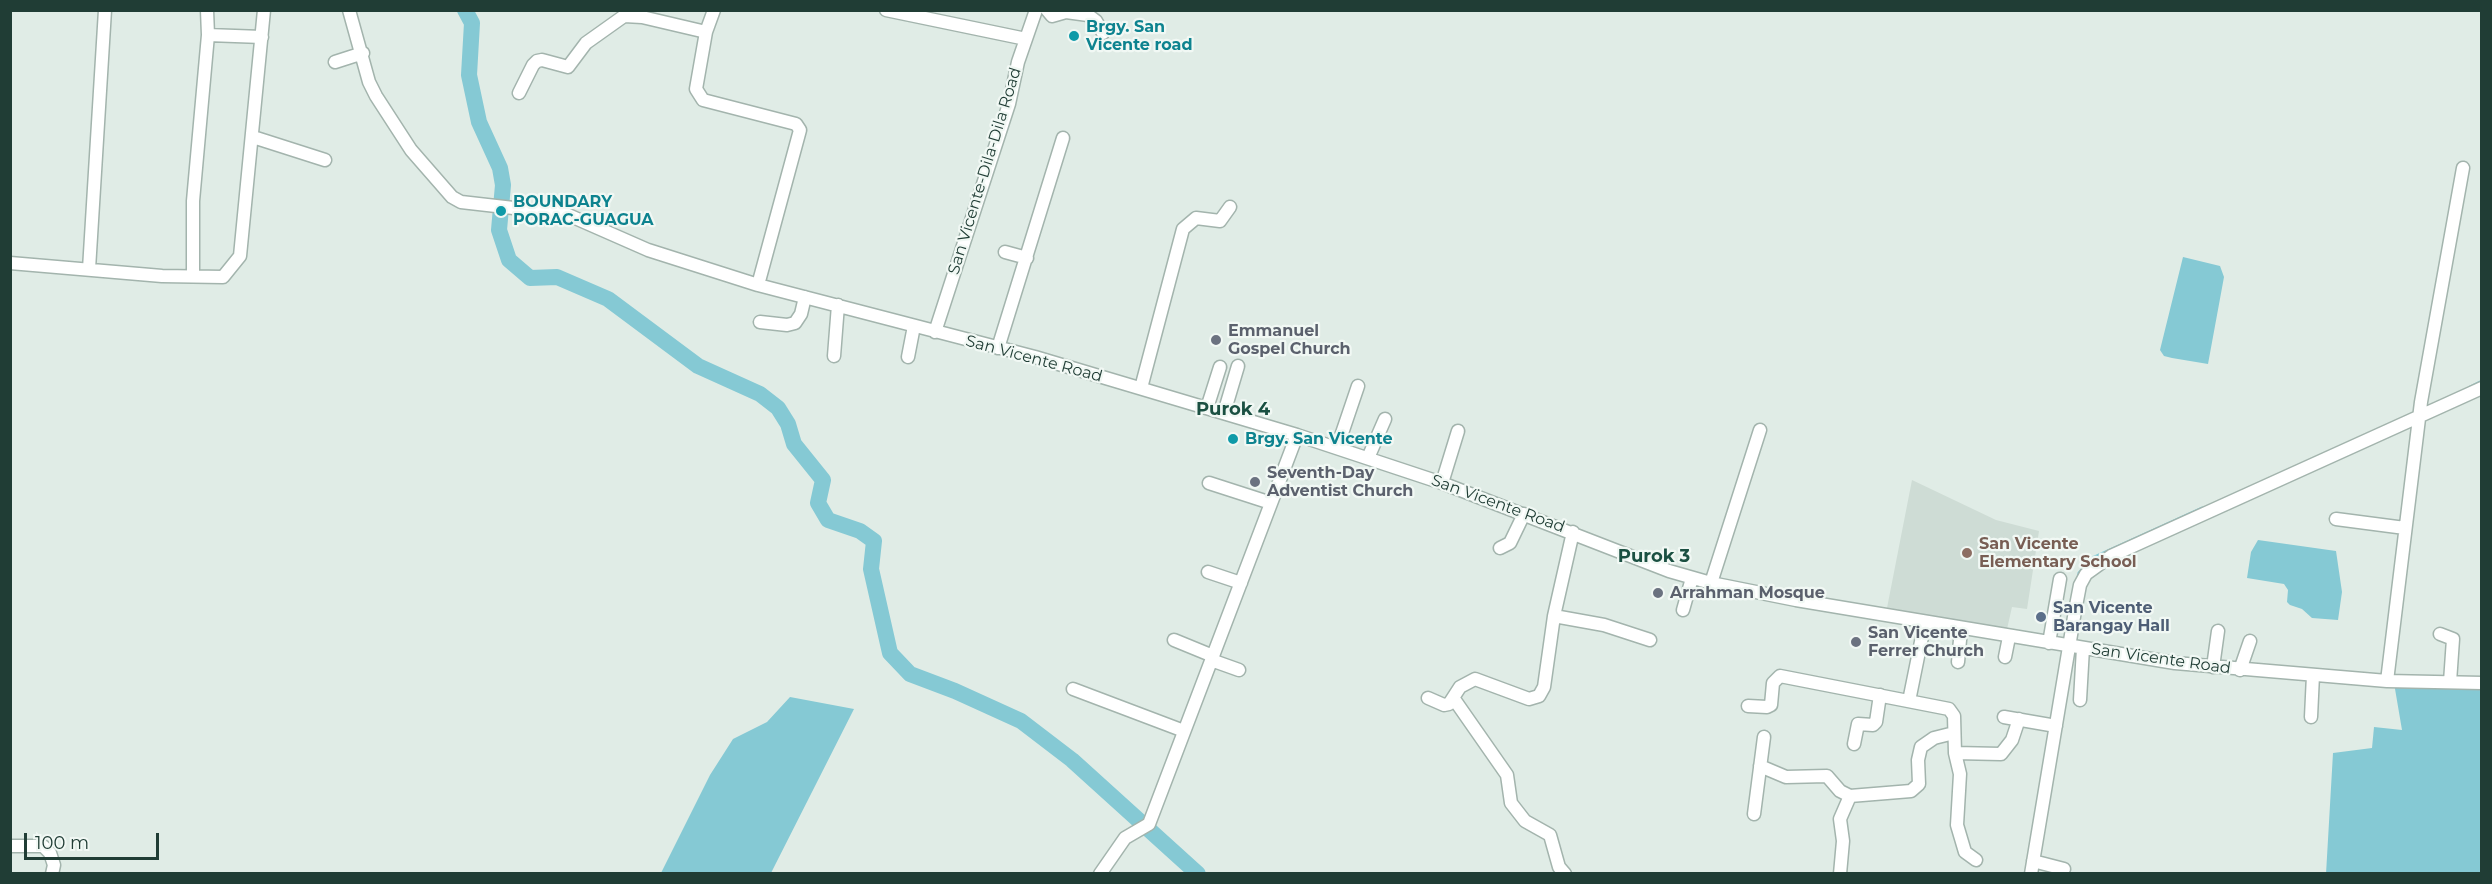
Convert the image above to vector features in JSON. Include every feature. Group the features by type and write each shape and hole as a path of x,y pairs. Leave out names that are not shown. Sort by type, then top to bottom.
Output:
{"street":[{"path":"89,269 105,10"},
{"path":"193,276 193,201 208,35 207,10"},
{"path":"10,262 223,277 240,256 264,10"},
{"name":"San Vicente Road","path":"349,10 372,89 411,150 452,197 475,204 566,214 648,250 758,285 998,348 1298,435 1442,483 1692,578 1711,583 2009,637 2212,667 2387,681 2481,683"},
{"path":"714,10 706,32 696,89 703,100 796,124 800,130 758,285"},
{"path":"886,10 1026,39"},
{"name":"San Vicente-Dila-Dila Road","path":"935,332 1009,104 1036,10"},
{"path":"1047,10 1052,16 1066,12 1088,15 1096,21 1103,33"},
{"path":"519,93 533,65 537,62 542,60 568,67 586,43 624,16 642,17 706,32"},
{"path":"208,35 262,37"},
{"path":"335,62 363,53"},
{"path":"253,137 325,160"},
{"path":"998,348 1063,138"},
{"path":"2387,681 2421,417 2421,402 2463,168"},
{"path":"1141,388 1183,229 1196,218 1220,221 1230,207"},
{"path":"1005,252 1027,258"},
{"path":"759,322 795,324 801,314 805,297"},
{"path":"834,356 838,305"},
{"path":"908,357 914,326"},
{"path":"1224,413 1238,366"},
{"path":"1207,408 1220,367"},
{"path":"1337,448 1358,386"},
{"path":"2080,700 2076,647 2080,585 2086,574 2101,561 2481,388"},
{"path":"1368,458 1385,418"},
{"path":"1711,583 1760,430"},
{"path":"1442,483 1458,431"},
{"path":"1100,873 1125,838 1149,824 1298,435"},
{"path":"1209,483 1271,503"},
{"path":"1500,548 1511,542 1524,514"},
{"path":"2336,519 2405,528"},
{"path":"1428,698 1444,705 1454,699 1460,687 1475,679 1529,699 1537,697 1544,687 1554,616 1573,532"},
{"path":"1208,572 1241,583"},
{"path":"1683,610 1692,578"},
{"path":"2049,643 2060,579"},
{"path":"1554,616 1604,626 1650,640"},
{"path":"1910,701 1924,622"},
{"path":"1958,662 1961,628"},
{"path":"2212,667 2218,631"},
{"path":"2440,634 2453,639 2450,682"},
{"path":"2005,657 2009,637"},
{"path":"1174,640 1239,670"},
{"path":"2240,670 2250,641"},
{"path":"2064,869 2032,867 2056,726 2076,647"},
{"path":"2312,717 2313,675"},
{"path":"1748,706 1771,705 1773,682 1780,676 1949,708 1954,716 1955,753 1960,774 1957,825 1965,852 1976,860"},
{"path":"1073,689 1184,731"},
{"path":"1854,744 1856,726 1863,723 1872,725 1876,722 1880,695"},
{"path":"1454,699 1507,775 1511,803 1526,821 1550,835 1559,867 1565,873"},
{"path":"2004,717 2056,726"},
{"path":"1955,753 2001,754 2012,740 2019,720"},
{"path":"1760,766 1786,777 1827,776 1840,790 1850,796 1913,791 1919,784 1918,760 1921,747 1934,738 1954,733"},
{"path":"1754,814 1764,737"},
{"path":"1840,873 1843,841 1840,819 1850,796"},
{"path":"10,846 43,846 50,853 54,865 52,873"}],"shaded area":[{"name":"San Vicente Elementary School","path":"1912,480 1996,520 2039,531 2027,609 2012,607 2007,629 1887,608"}],"water":[{"path":"2183,257 2220,266 2224,277 2208,364 2164,356 2160,350"},
{"path":"2258,540 2336,551 2342,592 2338,620 2312,618 2302,609 2290,605 2287,602 2288,590 2284,584 2247,578 2251,552"},
{"path":"2394,683 2481,687 2481,873 2326,874 2333,753 2372,748 2374,727 2402,730"},
{"path":"790,697 854,709 771,873 661,873 710,775 733,739 767,722"}],"waterway":[{"path":"465,10 472,23 469,75 479,122 500,168 503,185 499,230 509,260 530,278 557,277 608,299 698,366 760,394 778,408 788,424 794,444 823,480 818,503 828,520 860,531 874,541 871,569 890,653 910,674 955,691 1021,721 1072,760 1198,874"},
{"path":"2470,387 2482,381"},
{"path":"2078,579 2079,573 2092,558 2202,508"}],"place":[{"name":"Brgy. San Vicente road","path":"1074,36"},
{"name":"BOUNDARY PORAC-GUAGUA","path":"501,211"},
{"name":"Emmanuel Gospel Church","path":"1216,340"},
{"name":"Brgy. San Vicente","path":"1233,439"},
{"name":"Seventh-Day Adventist Church","path":"1255,482"},
{"name":"San Vicente Elementary School","path":"1967,553"},
{"name":"Arrahman Mosque","path":"1658,593"},
{"name":"San Vicente Barangay Hall","path":"2041,617"},
{"name":"San Vicente Ferrer Church","path":"1856,642"}],"district":[{"name":"Purok 4","path":"1233,410"},
{"name":"Purok 3","path":"1654,557"}]}
